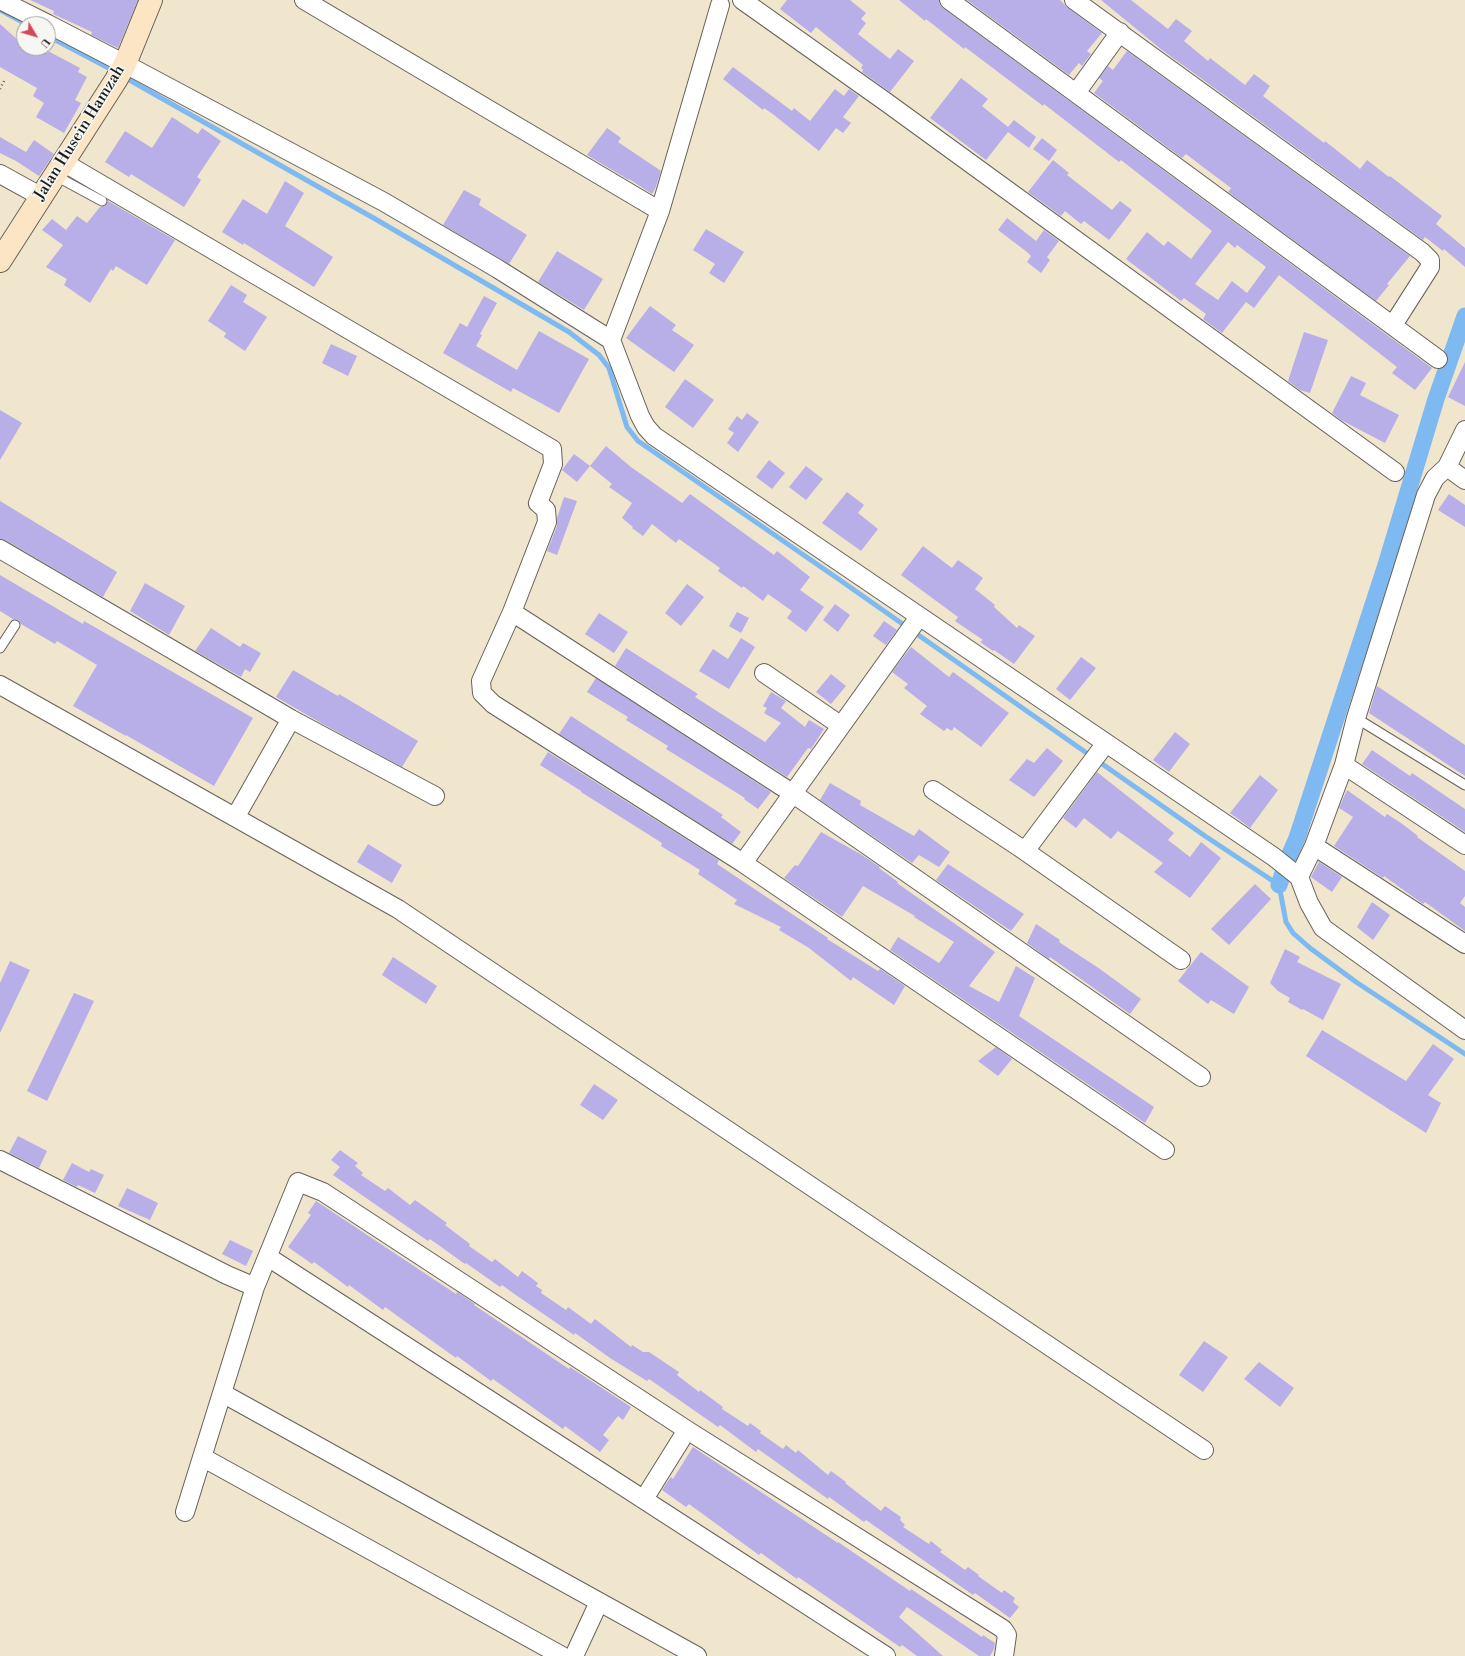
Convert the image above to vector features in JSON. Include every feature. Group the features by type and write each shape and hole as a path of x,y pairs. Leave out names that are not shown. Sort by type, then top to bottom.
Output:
{"street":[{"path":"0,0 32,16"},
{"name":"Jalan Husein Hamzah","path":"0,261 121,71 151,0"},
{"path":"304,0 660,211"},
{"path":"742,0 886,102 1395,472"},
{"path":"949,0 1438,359"},
{"path":"1074,0 1416,247 1430,260 1430,267 1393,326"},
{"path":"611,340 660,211 717,2"},
{"path":"56,29 121,71 384,202 498,269 611,340 640,416 646,427 654,436 913,625 1101,750 1274,857 1295,873 1323,928 1465,1030"},
{"path":"1076,93 1120,32"},
{"path":"58,169 552,448 553,464 538,503 546,510 547,522 512,612 482,682 482,693 493,704 743,863 1165,1150"},
{"path":"0,174 40,196"},
{"path":"1295,873 1314,846 1344,764 1356,718 1426,495 1435,478 1447,467 1465,430"},
{"path":"1447,467 1465,480"},
{"path":"0,550 291,719 435,796"},
{"path":"512,612 792,793 1201,1077"},
{"path":"743,863 840,725 913,625"},
{"path":"764,673 840,725"},
{"path":"0,685 236,816 398,909 1204,1450"},
{"path":"236,816 291,719"},
{"path":"1025,851 1101,750"},
{"path":"1344,764 1465,844"},
{"path":"933,790 1025,851 1181,960"},
{"path":"1314,846 1465,944"},
{"path":"0,1160 255,1287"},
{"path":"186,1512 255,1287 298,1182 322,1192 687,1430 1003,1629 1007,1636 1004,1656"},
{"path":"268,1257 886,1656"},
{"path":"222,1393 697,1656"},
{"path":"644,1499 687,1430"},
{"path":"202,1457 562,1656"},
{"path":"574,1656 599,1602"}],"lane":[{"path":"58,169 102,201"},
{"path":"0,648 15,625"},
{"path":"1356,718 1465,785"}],"path":[{"path":"0,88 6,79"}],"building":[{"path":"30,0 138,0 118,48 91,35 92,32 53,14 54,11"},
{"path":"787,0 850,0 866,13 861,19 866,23 858,34 890,59 898,49 914,61 890,92 862,72 863,70 861,68 863,65 816,27 811,33 780,9"},
{"path":"899,0 939,0 940,5 943,8 1432,368 1415,390 1392,373 1397,367 1279,275 1254,308 1246,302 1222,333 1203,319 1206,314 1184,298 1181,301 1126,259 1147,232 1164,246 1168,241 1191,259 1212,231 1121,160 1119,162 1044,104 1043,106 965,47 964,49 926,19 925,21","holes":["1228,242 1235,248 1237,245 1266,267 1247,293 1232,281 1218,300 1195,284"]},
{"path":"967,0 1060,0 1068,8 1102,33 1087,51 1091,54 1082,66 1079,63 1069,75"},
{"path":"1101,0 1131,0 1168,29 1176,19 1192,31 1184,41 1208,61 1210,58 1245,85 1254,74 1270,86 1263,96 1324,143 1325,141 1360,169 1367,160 1442,216 1436,224 1465,248 1465,267 1444,249 1443,251 1425,237 1423,240 1162,50"},
{"path":"0,24 16,38 16,56 56,55 80,68 78,72 87,77 75,100 81,103 64,133 36,117 44,103 33,96 37,88 0,67"},
{"path":"1127,51 1410,256 1387,284 1389,285 1376,301 1228,192 1231,188 1186,154 1182,158 1094,93 1103,81 1099,78 1108,66 1113,70"},
{"path":"733,67 792,111 794,108 810,121 835,89 844,96 849,89 859,96 843,117 851,123 843,133 836,128 819,151 774,115 764,108 763,110 723,79"},
{"path":"961,78 988,99 982,106 1008,127 1014,120 1036,137 1029,148 1008,132 986,160 930,118"},
{"path":"172,117 198,134 202,128 221,141 197,177 201,180 184,207 131,174 129,177 105,162 125,131 152,148"},
{"path":"607,128 621,138 618,142 661,171 652,194 587,155"},
{"path":"0,137 26,152 34,140 54,154 39,176 16,161 0,153"},
{"path":"1042,138 1057,150 1049,161 1033,149"},
{"path":"1053,160 1069,173 1067,175 1112,210 1120,201 1132,210 1109,240 1084,221 1081,224 1065,211 1061,216 1028,192"},
{"path":"285,181 304,193 285,226 333,257 314,287 244,243 243,245 222,232 243,199 267,214"},
{"path":"464,190 481,199 479,205 527,235 509,264 443,225"},
{"path":"108,201 175,240 147,285 116,266 113,271 111,269 90,303 64,285 67,279 46,267 63,245 42,230 52,219 66,230 77,216 87,223 100,207 105,206"},
{"path":"1007,218 1036,241 1044,230 1059,241 1047,257 1050,260 1041,273 1027,262 1031,256 1027,252 998,230"},
{"path":"706,229 744,252 724,283 709,273 715,264 693,250"},
{"path":"557,251 603,279 584,310 538,282"},
{"path":"231,285 247,295 243,302 267,317 245,351 224,337 226,333 208,321"},
{"path":"484,296 497,303 480,334 482,335 476,346 517,370 539,331 589,359 559,413 513,388 511,392 443,353 460,323 467,327"},
{"path":"650,306 676,325 672,330 694,345 674,372 626,338"},
{"path":"1304,332 1328,340 1310,393 1300,390 1288,381"},
{"path":"331,344 357,356 348,376 322,363"},
{"path":"1465,362 1465,406 1448,397"},
{"path":"1351,376 1366,383 1360,395 1399,415 1385,443 1341,420 1332,413"},
{"path":"685,379 714,400 693,428 665,407"},
{"path":"0,410 22,423 0,460"},
{"path":"747,413 759,422 738,452 727,443 734,433 728,429 737,416 742,420"},
{"path":"606,446 631,467 682,503 690,494 774,555 777,551 810,577 800,590 824,607 806,632 787,618 792,611 768,594 763,601 743,586 742,588 718,571 720,568 679,539 676,543 652,524 643,536 632,528 633,527 622,518 632,503 609,487 612,484 590,466"},
{"path":"574,454 590,466 577,482 562,470"},
{"path":"769,460 785,473 772,489 756,477"},
{"path":"806,466 823,479 806,500 789,487"},
{"path":"847,492 864,505 858,513 878,529 861,551 822,523"},
{"path":"1449,494 1465,505 1465,527 1438,510"},
{"path":"564,497 577,501 557,555 547,551 557,526 557,518"},
{"path":"0,501 117,572 103,597 5,540 0,539"},
{"path":"923,546 952,568 958,560 983,578 975,589 995,605 994,607 1017,628 1019,625 1035,636 1014,664 980,642 983,640 955,621 958,617 901,575"},
{"path":"0,575 83,624 84,621 253,718 214,786 73,706 97,665 57,641 55,644 21,624 18,620 13,619 0,611"},
{"path":"145,583 185,606 169,635 130,611"},
{"path":"687,584 704,597 681,626 665,613"},
{"path":"835,604 850,615 838,632 823,620"},
{"path":"737,612 749,618 741,633 729,626"},
{"path":"599,613 628,632 614,653 585,634"},
{"path":"884,621 897,630 886,645 873,636"},
{"path":"211,628 240,647 243,643 261,653 250,672 245,669 241,677 195,651"},
{"path":"741,638 755,647 729,689 699,671 713,649 728,659"},
{"path":"911,647 949,677 953,672 1009,713 981,747 954,727 952,731 947,728 944,731 920,714 927,706 904,688 908,684 892,672"},
{"path":"626,648 698,694 695,697 765,742 781,723 764,713 767,708 763,706 771,692 786,701 781,708 805,727 809,720 824,729 811,749 808,748 787,777 615,666"},
{"path":"1081,657 1096,668 1070,700 1056,689"},
{"path":"293,670 338,696 339,694 418,741 402,767 276,697"},
{"path":"831,674 846,686 831,704 816,692"},
{"path":"596,678 771,792 758,809 744,799 745,798 666,749 668,746 626,720 628,717 587,692"},
{"path":"1377,686 1465,745 1465,776 1369,713"},
{"path":"571,716 723,815 721,817 741,832 732,844 559,734"},
{"path":"1175,732 1190,744 1169,772 1153,760"},
{"path":"1047,748 1063,761 1034,797 1009,780 1027,759 1034,763"},
{"path":"1372,750 1410,776 1412,773 1465,809 1465,832 1362,764"},
{"path":"548,752 719,860 717,864 828,938 827,939 878,971 880,969 905,986 894,1005 853,977 851,981 809,948 779,930 781,927 734,904 737,900 698,874 700,870 661,846 662,843 540,765"},
{"path":"1097,772 1174,833 1168,840 1190,857 1201,842 1221,858 1190,898 1154,872 1163,863 1118,831 1111,839 1084,818 1076,828 1063,818"},
{"path":"1260,775 1278,790 1250,828 1230,813"},
{"path":"830,783 861,801 860,805 914,836 919,829 950,852 939,867 919,855 912,863 820,800"},
{"path":"1347,790 1385,817 1387,814 1401,823 1418,836 1417,837 1465,871 1465,896 1460,903 1465,907 1465,931 1425,902 1423,904 1384,876 1383,878 1334,846 1353,817 1339,808"},
{"path":"821,832 880,867 879,868 898,882 897,883 995,952 969,986 999,1002 1016,966 1035,978 1019,1016 1154,1107 1145,1123 890,950 898,937 939,963 954,942 914,917 915,916 863,886 842,917 784,878 795,865 798,866"},
{"path":"368,844 402,865 392,883 357,862"},
{"path":"1319,862 1342,877 1332,892 1311,877"},
{"path":"948,864 1024,914 1011,931 936,880"},
{"path":"1255,884 1271,899 1229,945 1211,929"},
{"path":"1372,902 1390,915 1373,940 1357,927"},
{"path":"1036,924 1060,940 1059,942 1100,969 1141,999 1130,1014 1050,957 1049,959 1027,943"},
{"path":"1285,949 1300,957 1297,962 1341,984 1323,1020 1288,1002 1290,998 1278,991 1270,983"},
{"path":"1201,952 1249,987 1234,1014 1211,1000 1208,1004 1178,981"},
{"path":"393,957 437,986 426,1004 382,975"},
{"path":"10,961 30,970 0,1033 0,983"},
{"path":"74,993 94,1001 47,1101 27,1091"},
{"path":"1322,1030 1406,1081 1433,1044 1454,1059 1428,1095 1441,1103 1426,1133 1306,1056"},
{"path":"996,1047 1012,1059 998,1076 978,1061"},
{"path":"594,1084 618,1100 603,1120 580,1105"},
{"path":"18,1136 47,1151 39,1168 9,1153"},
{"path":"340,1150 358,1163 355,1166 363,1173 361,1175 385,1191 388,1188 410,1205 415,1200 447,1223 445,1225 470,1244 469,1246 492,1262 495,1259 518,1277 522,1271 538,1283 536,1286 542,1290 541,1293 566,1310 568,1307 591,1324 595,1319 631,1347 632,1345 643,1352 649,1352 679,1372 677,1375 699,1392 700,1390 723,1407 722,1409 748,1426 750,1423 761,1431 760,1433 783,1449 786,1445 796,1453 798,1450 828,1475 831,1471 846,1482 845,1483 881,1511 885,1506 901,1517 900,1520 905,1525 903,1527 929,1544 931,1541 942,1550 940,1552 965,1570 968,1567 1002,1593 1004,1590 1015,1598 1013,1602 1019,1607 1010,1618 975,1593 973,1595 866,1520 864,1522 829,1497 828,1499 758,1449 756,1452 720,1425 718,1427 649,1379 647,1381 610,1358 502,1285 500,1287 430,1239 428,1241 333,1175 340,1167 331,1160"},
{"path":"72,1163 89,1172 91,1169 104,1175 95,1193 78,1185 77,1187 63,1180"},
{"path":"127,1188 158,1203 150,1220 118,1206"},
{"path":"316,1201 456,1294 457,1292 569,1369 570,1367 631,1407 623,1420 618,1416 603,1435 609,1440 600,1452 565,1426 563,1429 493,1379 491,1381 457,1356 456,1358 385,1307 383,1310 349,1285 348,1287 314,1262 312,1264 288,1247 311,1215 308,1213"},
{"path":"230,1240 253,1251 246,1266 222,1254"},
{"path":"1204,1341 1228,1357 1203,1392 1179,1375"},
{"path":"1259,1362 1294,1388 1280,1407 1244,1379"},
{"path":"693,1447 910,1591 911,1589 982,1637 983,1635 995,1643 994,1649 990,1656 979,1656 907,1607 899,1617 943,1656 917,1656 902,1645 900,1647 798,1577 797,1579 761,1553 759,1555 689,1504 686,1507 662,1490 671,1477 673,1479"}],"waterway":[{"path":"0,10 16,19"},
{"path":"56,40 116,72"},
{"path":"124,77 377,220 569,332 599,355 609,368 627,427 638,441 837,578 1205,836 1279,885 1286,922 1293,933 1310,948 1356,982 1465,1054"},
{"path":"1279,885 1297,838 1386,565 1436,399 1465,316"}]}
